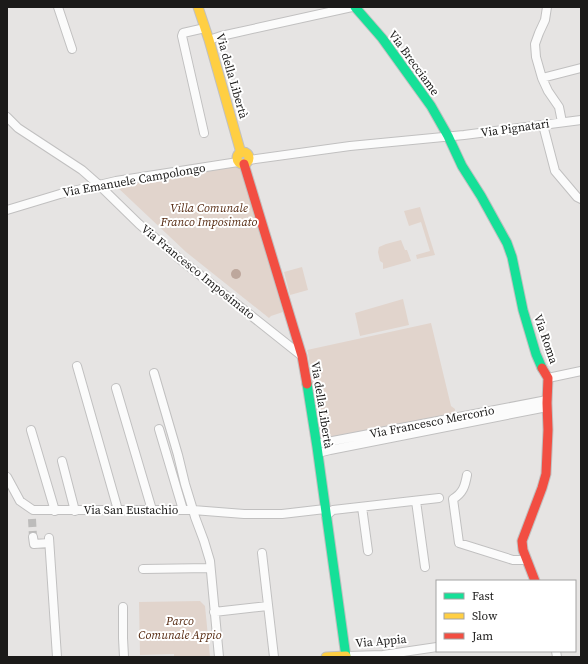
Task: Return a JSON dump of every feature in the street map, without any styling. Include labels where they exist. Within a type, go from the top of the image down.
[{"type":"street","points":[[58,7],[72,49]]},
{"type":"street","name":"Via della Libertà","points":[[198,7],[302,356],[317,449],[346,656]]},
{"type":"street","points":[[209,40],[221,36],[354,7]]},
{"type":"street","name":"Via Brecciame","points":[[354,7],[382,38],[406,70],[431,106],[448,136]]},
{"type":"street","points":[[547,7],[545,20],[535,44],[536,57],[542,78],[548,91],[559,107],[562,122]]},
{"type":"street","points":[[204,133],[182,33],[205,28]]},
{"type":"street","points":[[542,78],[581,68]]},
{"type":"street","name":"Via Francesco Imposimato","points":[[7,117],[18,128],[82,170],[99,184],[139,224],[176,256],[302,356]]},
{"type":"street","name":"Via Pignatari","points":[[448,136],[581,120]]},
{"type":"street","points":[[543,124],[555,172],[573,193],[581,199]]},
{"type":"street","name":"Via Emanuele Campolongo","points":[[7,210],[60,194],[116,181],[243,160],[350,146],[448,136]]},
{"type":"street","name":"Via Roma","points":[[448,136],[462,166],[481,196],[507,243],[512,257],[523,310],[536,354],[548,378],[546,474],[522,541],[523,550],[535,580]]},
{"type":"street","points":[[77,366],[118,510]]},
{"type":"street","points":[[548,378],[581,371]]},
{"type":"street","points":[[154,373],[178,455],[184,484],[193,510],[244,514],[326,513],[333,510],[439,498]]},
{"type":"street","points":[[116,388],[152,510]]},
{"type":"street","name":"Via Francesco Mercorio","points":[[317,449],[547,403]]},
{"type":"street","points":[[159,429],[183,510]]},
{"type":"street","points":[[31,430],[55,511]]},
{"type":"street","points":[[62,461],[75,511]]},
{"type":"street","points":[[467,475],[464,488],[458,496],[453,498],[458,543],[512,560],[527,560]]},
{"type":"street","points":[[7,477],[20,501],[32,509],[32,519]]},
{"type":"street","points":[[416,501],[424,567]]},
{"type":"street","points":[[362,507],[368,551]]},
{"type":"street","name":"Via San Eustachio","points":[[32,509],[55,511],[193,510],[194,517],[210,561],[219,657]]},
{"type":"street","points":[[33,537],[34,544],[49,541],[57,657]]},
{"type":"street","points":[[262,553],[274,657]]},
{"type":"street","points":[[143,569],[210,568]]},
{"type":"street","points":[[214,612],[268,606]]},
{"type":"street","points":[[123,607],[124,657]]},
{"type":"street","name":"Via Appia","points":[[326,657],[383,655],[436,647]]},
{"type":"green space","name":"Villa Comunale Franco Imposimato","points":[[240,166],[283,312],[269,318],[186,252],[116,186]]},
{"type":"green space","points":[[420,207],[435,255],[417,259],[416,255],[430,251],[421,222],[409,226],[404,211]]},
{"type":"green space","points":[[401,240],[411,261],[383,269],[383,263],[380,261],[378,252],[379,247]]},
{"type":"green space","points":[[302,267],[308,290],[290,295],[284,272]]},
{"type":"green space","points":[[403,299],[409,325],[360,336],[355,313]]},
{"type":"green space","points":[[431,323],[451,406],[455,409],[455,415],[335,439],[319,429],[307,350]]},
{"type":"green space","name":"Parco Comunale Appio","points":[[200,601],[205,606],[210,657],[174,657],[174,654],[140,655],[139,602]]},
{"type":"shaded area","points":[[234,269],[238,269],[241,274],[238,279],[234,279],[231,276],[231,272]]},
{"type":"tunnel","points":[[32,519],[33,537]]},
{"type":"traffic: fast","points":[[355,7],[382,38],[431,106],[448,136],[462,166],[481,196],[507,243],[512,257],[523,310],[536,354],[542,368]]},
{"type":"traffic: fast","points":[[307,384],[346,657]]},
{"type":"traffic: slow","points":[[198,7],[209,40],[241,153]]},
{"type":"traffic: slow","points":[[241,152],[245,152],[249,158],[245,164],[241,164],[237,160],[237,156],[241,152]]},
{"type":"traffic: slow","points":[[326,657],[346,656]]},
{"type":"traffic: jam","points":[[244,164],[302,356],[307,384]]},
{"type":"traffic: jam","points":[[535,580],[523,550],[522,541],[546,474],[548,378],[542,368]]}]
